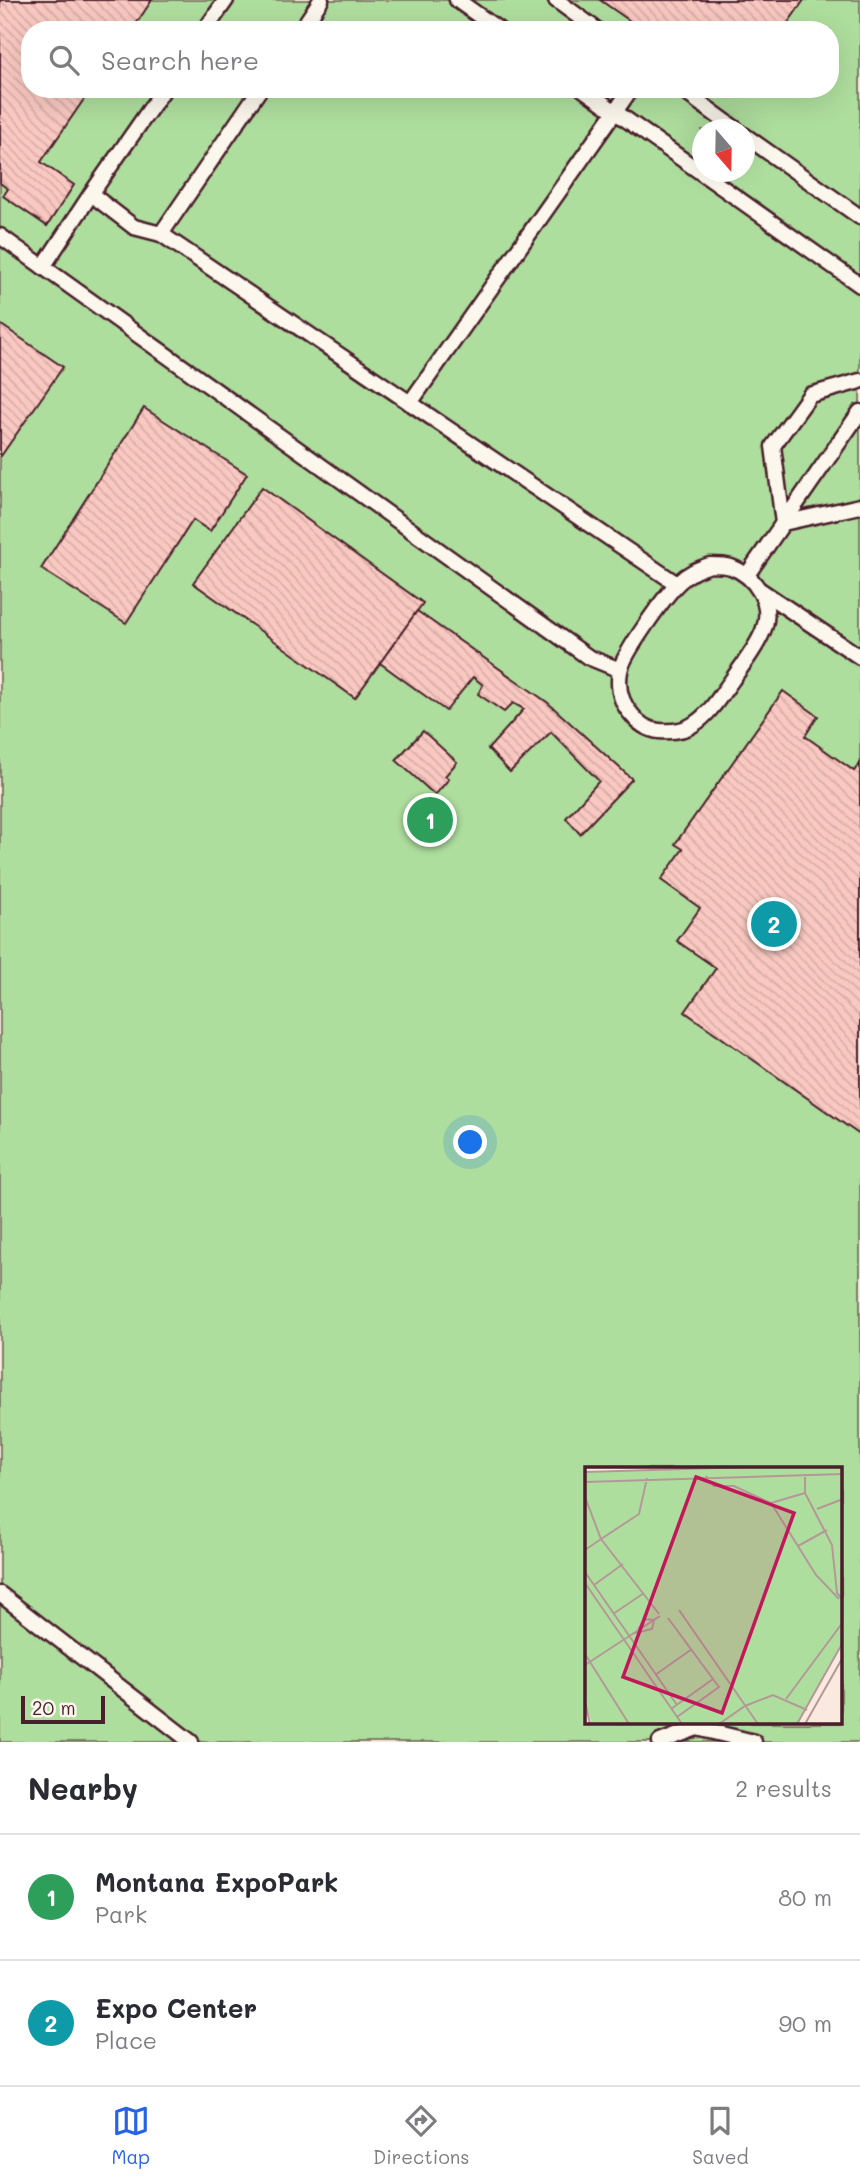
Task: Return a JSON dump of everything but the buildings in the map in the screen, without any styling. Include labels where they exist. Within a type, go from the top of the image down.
[{"type":"lane","points":[[211,21],[226,0]]},
{"type":"lane","points":[[307,21],[321,0]]},
{"type":"lane","points":[[457,0],[486,21]]},
{"type":"lane","points":[[556,0],[585,21]]},
{"type":"lane","points":[[43,267],[158,98]]},
{"type":"lane","points":[[161,234],[254,98]]},
{"type":"lane","points":[[596,98],[860,285]]},
{"type":"lane","points":[[410,403],[624,98]]},
{"type":"lane","points":[[693,98],[722,119]]},
{"type":"lane","points":[[755,143],[860,217]]},
{"type":"lane","points":[[91,194],[134,227],[161,234],[677,584]]},
{"type":"lane","points":[[0,236],[588,657],[620,670]]},
{"type":"lane","points":[[783,523],[773,446],[810,395],[860,381]]},
{"type":"lane","points":[[747,575],[860,412]]},
{"type":"lane","points":[[783,523],[860,506]]},
{"type":"lane","points":[[760,590],[766,608],[765,627],[756,645],[708,713],[693,725],[675,732],[655,731],[638,722],[625,707],[619,689],[620,670],[629,652],[677,584],[692,572],[710,565],[730,566],[747,575],[760,590],[860,657]]},
{"type":"lane","points":[[0,1594],[191,1742]]},
{"type":"lane","points":[[660,1742],[697,1728],[754,1742]]},
{"type":"green space","points":[[0,0],[860,0],[860,1742],[0,1742]]},
{"type":"place","name":"Montana ExpoPark","points":[[430,820]]},
{"type":"place","name":"Expo Center","points":[[774,924]]}]
